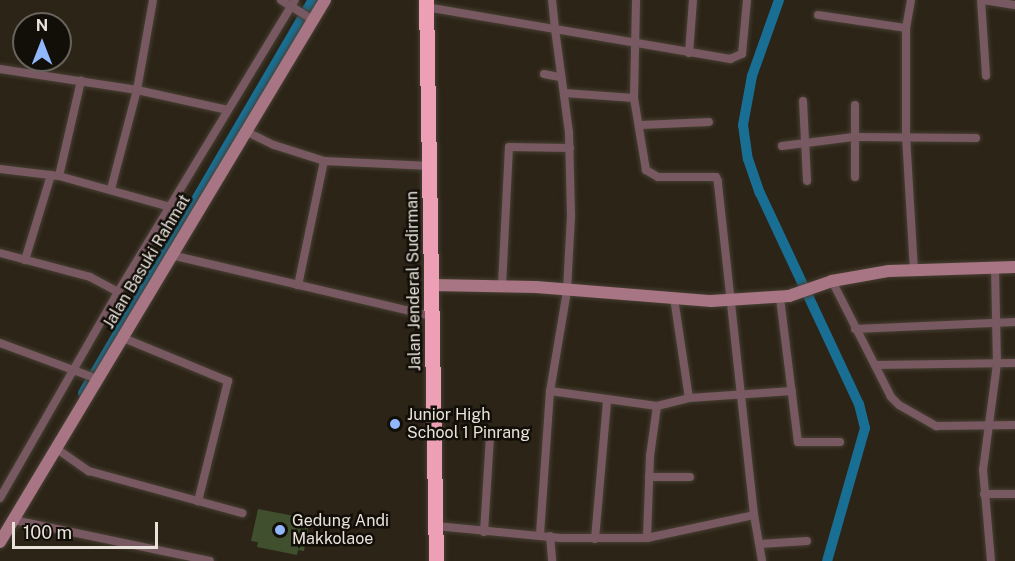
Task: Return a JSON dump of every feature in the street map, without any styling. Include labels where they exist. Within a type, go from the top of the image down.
[{"type":"highway","name":"Jalan Jenderal Sudirman","points":[[426,3],[436,561]]},
{"type":"main road","name":"Jalan Basuki Rahmat","points":[[0,542],[57,449],[95,377],[171,255],[310,17],[326,0]]},
{"type":"main road","points":[[432,285],[502,285],[731,300],[780,298],[796,295],[829,282],[914,270],[1015,267]]},
{"type":"street","points":[[111,189],[137,90],[153,0]]},
{"type":"street","points":[[281,0],[294,3],[310,17]]},
{"type":"street","points":[[540,535],[550,391],[567,291],[570,148],[552,0]]},
{"type":"street","points":[[636,0],[634,98],[641,125],[644,163],[650,175],[717,178],[754,515],[762,561]]},
{"type":"street","points":[[689,53],[693,0]]},
{"type":"street","points":[[426,3],[689,53],[739,57],[747,0]]},
{"type":"street","points":[[911,0],[906,28],[906,136],[914,270]]},
{"type":"street","points":[[986,76],[982,0],[1015,5]]},
{"type":"street","points":[[1,494],[76,369],[118,292],[294,3]]},
{"type":"street","points":[[818,15],[906,28]]},
{"type":"street","points":[[0,69],[137,90],[228,110]]},
{"type":"street","points":[[544,74],[560,77]]},
{"type":"street","points":[[25,260],[55,175],[81,81]]},
{"type":"street","points":[[564,93],[634,98]]},
{"type":"street","points":[[803,101],[807,181]]},
{"type":"street","points":[[855,105],[853,137],[855,177]]},
{"type":"street","points":[[641,125],[709,122]]},
{"type":"street","points":[[245,131],[274,145],[324,161],[430,165]]},
{"type":"street","points":[[782,146],[853,137],[976,138]]},
{"type":"street","points":[[502,285],[509,147],[570,148]]},
{"type":"street","points":[[298,285],[324,161]]},
{"type":"street","points":[[0,169],[55,175],[170,207]]},
{"type":"street","points":[[0,253],[90,277],[118,292]]},
{"type":"street","points":[[171,255],[432,316]]},
{"type":"street","points":[[991,561],[983,470],[997,364],[995,268]]},
{"type":"street","points":[[829,282],[891,397],[928,422],[943,427],[1015,425]]},
{"type":"street","points":[[674,298],[689,398]]},
{"type":"street","points":[[780,298],[798,442],[840,442]]},
{"type":"street","points":[[855,329],[1015,321]]},
{"type":"street","points":[[121,337],[228,381],[198,501]]},
{"type":"street","points":[[0,343],[95,377]]},
{"type":"street","points":[[874,365],[1015,363]]},
{"type":"street","points":[[550,391],[607,402],[657,406],[689,398],[792,391]]},
{"type":"street","points":[[595,539],[607,402]]},
{"type":"street","points":[[647,538],[649,477],[657,406]]},
{"type":"street","points":[[484,532],[490,437]]},
{"type":"street","points":[[57,449],[89,471],[242,513]]},
{"type":"street","points":[[649,477],[690,477]]},
{"type":"street","points":[[984,494],[1015,494]]},
{"type":"street","points":[[436,526],[484,532],[595,539],[647,538],[754,515]]},
{"type":"street","points":[[14,520],[173,557],[210,561]]},
{"type":"street","points":[[550,536],[552,561]]},
{"type":"street","points":[[760,544],[807,541]]},
{"type":"green space","name":"Gedung Andi Makkolaoe","points":[[258,509],[310,519],[304,551],[298,550],[297,555],[257,547],[258,542],[251,541]]},
{"type":"waterway","points":[[83,393],[313,0]]},
{"type":"waterway","points":[[779,0],[752,76],[743,125],[748,159],[760,193],[859,404],[865,428],[827,561]]},
{"type":"place","name":"Junior High School 1 Pinrang","points":[[395,424]]},
{"type":"place","name":"Gedung Andi Makkolaoe","points":[[280,530]]}]
